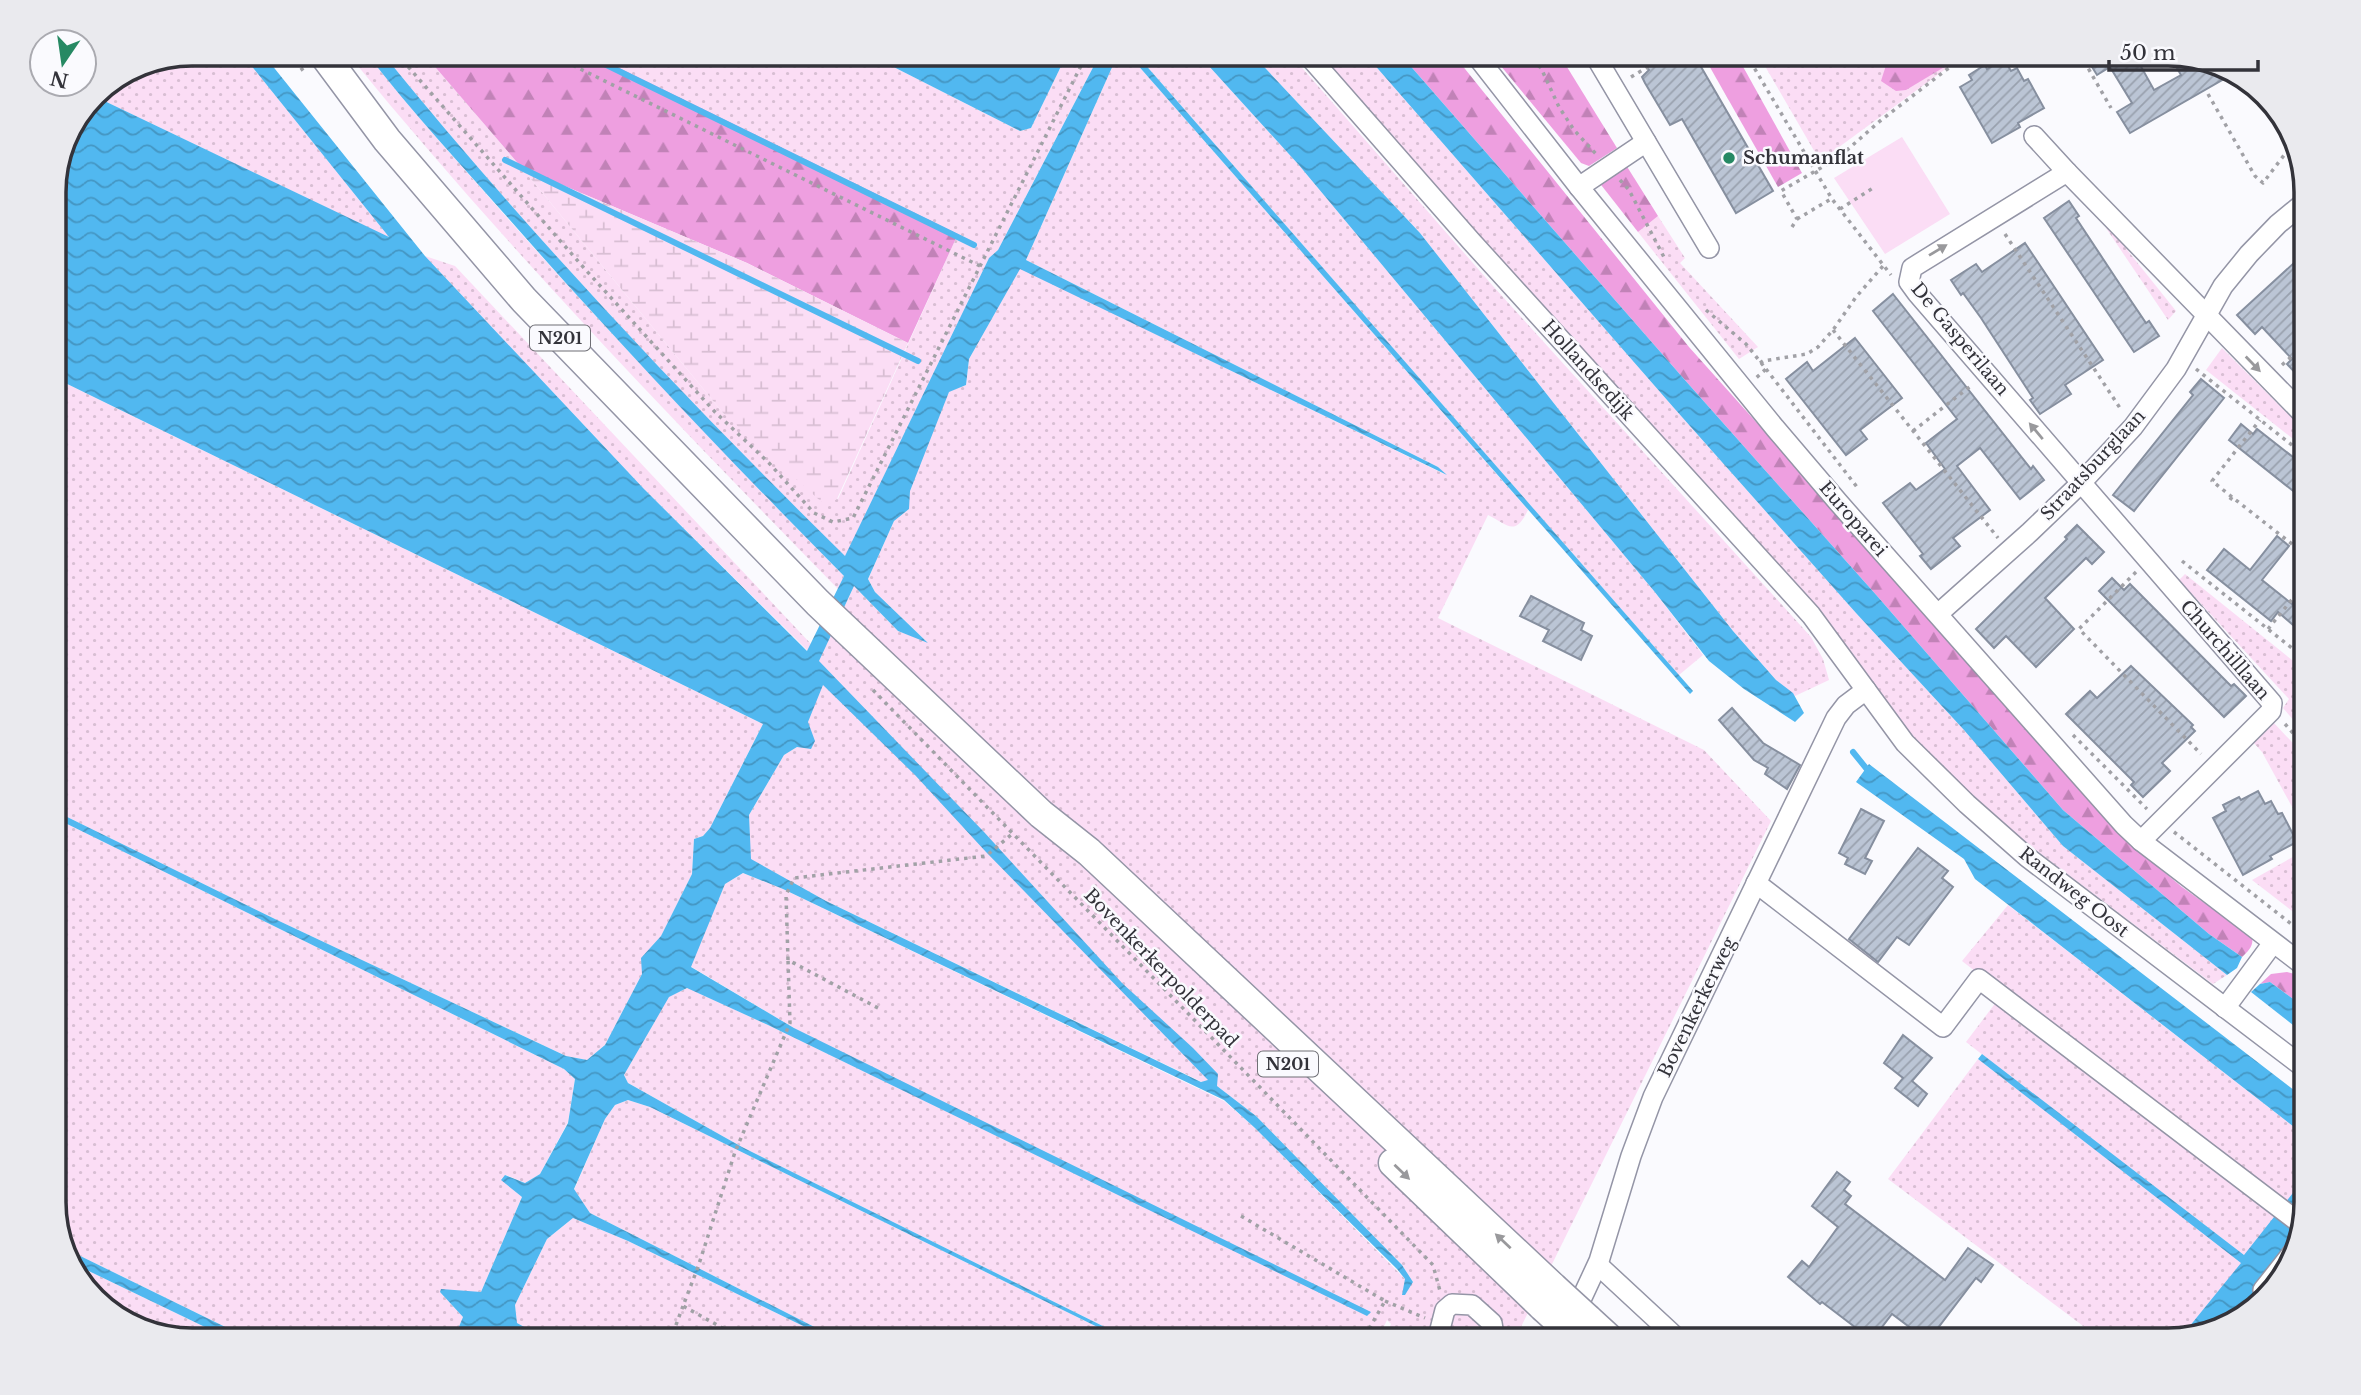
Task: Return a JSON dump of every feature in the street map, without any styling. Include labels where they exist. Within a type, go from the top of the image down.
[{"type":"highway","name":"N201","points":[[333,67],[387,140],[524,300],[818,603],[1041,814],[1089,852],[1548,1297],[1571,1328]]},
{"type":"street","name":"Hollandsedijk","points":[[1318,66],[1471,241],[1811,615],[1866,690]]},
{"type":"street","name":"Europarei","points":[[1485,66],[1578,187],[1743,390],[2026,716],[2141,841],[2294,958]]},
{"type":"street","points":[[1601,66],[1710,248]]},
{"type":"street","points":[[2034,136],[2294,406]]},
{"type":"street","points":[[1578,187],[1646,142]]},
{"type":"street","name":"De Gasperilaan","points":[[2067,172],[1928,256],[1912,268],[1909,282],[2080,484]]},
{"type":"street","name":"Straatsburglaan","points":[[1938,614],[2080,484],[2133,427],[2182,358],[2223,286],[2249,254],[2294,211]]},
{"type":"street","name":"Churchilllaan","points":[[2080,484],[2272,703],[2271,711],[2141,841]]},
{"type":"street","name":"Bovenkerkerweg","points":[[1578,1328],[1630,1156],[1653,1097],[1836,718],[1846,705],[1866,690]]},
{"type":"street","name":"Randweg Oost","points":[[1866,690],[1905,743],[1967,804],[2027,857],[2294,1060]]},
{"type":"street","points":[[1756,883],[1943,1027],[1979,979],[2293,1218]]},
{"type":"street","points":[[2225,1008],[2273,943]]},
{"type":"street","points":[[1598,1265],[1666,1328]]},
{"type":"street","points":[[1442,1325],[1452,1304],[1472,1306],[1492,1322],[1493,1328]]},
{"type":"path","points":[[1538,66],[1546,75],[1559,107],[1574,130],[1629,190],[1668,265]]},
{"type":"path","points":[[1753,66],[1832,199],[1892,276]]},
{"type":"path","points":[[1797,219],[1781,191],[1850,150],[1880,121],[1952,66]]},
{"type":"path","points":[[2087,66],[2111,108]]},
{"type":"path","points":[[408,67],[584,268],[705,401],[769,463],[814,513],[833,522],[853,518],[1081,67]]},
{"type":"path","points":[[576,67],[980,266]]},
{"type":"path","points":[[2208,94],[2255,176],[2263,183],[2287,151]]},
{"type":"path","points":[[1840,209],[1873,188]]},
{"type":"path","points":[[1792,227],[1797,219],[1832,199]]},
{"type":"path","points":[[1995,216],[2133,427]]},
{"type":"path","points":[[1760,363],[1807,354],[1818,347],[1883,265]]},
{"type":"path","points":[[1699,303],[1746,344],[1857,487]]},
{"type":"path","points":[[1833,330],[1913,431],[1916,439],[2008,551]]},
{"type":"path","points":[[2267,378],[2294,353]]},
{"type":"path","points":[[2182,358],[2294,447]]},
{"type":"path","points":[[1743,390],[1766,369]]},
{"type":"path","points":[[1913,431],[1988,373]]},
{"type":"path","points":[[2260,420],[2212,481],[2294,544]]},
{"type":"path","points":[[2148,561],[2079,629],[2214,767]]},
{"type":"path","name":"Churchilllaan","points":[[2182,561],[2294,650]]},
{"type":"path","points":[[2268,629],[2294,596]]},
{"type":"path","name":"Bovenkerkerpolderpad","points":[[868,685],[1433,1265],[1442,1325]]},
{"type":"path","points":[[2271,711],[2294,733]]},
{"type":"path","points":[[2066,728],[2160,822],[2294,926]]},
{"type":"path","points":[[675,1328],[698,1267],[735,1152],[790,1023],[786,895],[794,878],[986,856],[1012,834]]},
{"type":"path","points":[[788,960],[878,1007]]},
{"type":"path","points":[[1241,1216],[1385,1301],[1442,1325]]},
{"type":"path","points":[[1369,1328],[1385,1301]]},
{"type":"path","points":[[683,1306],[723,1328]]},
{"type":"green space","points":[[1209,66],[1298,164],[1654,591],[1703,655],[1679,675],[1147,67]]},
{"type":"green space","points":[[1264,66],[1301,66],[1493,286],[1811,637],[1823,659],[1829,680],[1795,696],[1776,680],[1733,631],[1420,233]]},
{"type":"green space","points":[[1329,66],[1376,66],[1674,408],[1964,730],[2063,846],[2227,975],[2213,984],[1996,820],[1902,728],[1637,414]]},
{"type":"green space","points":[[1411,66],[1463,66],[1689,347],[1976,668],[2050,757],[2134,847],[2182,887],[2252,937],[2251,946],[2242,957],[2209,934],[2063,810]]},
{"type":"green space","points":[[1501,66],[1567,66],[1617,148],[1589,166],[1581,163]]},
{"type":"green space","points":[[1709,66],[1743,66],[1802,173],[1778,187]]},
{"type":"green space","points":[[1765,66],[1949,66],[1820,161]]},
{"type":"green space","points":[[1886,66],[1946,66],[1906,90],[1896,91],[1881,81]]},
{"type":"green space","points":[[252,67],[390,238],[105,101],[144,76],[168,69]]},
{"type":"green space","points":[[359,67],[377,67],[591,311],[716,445],[844,576],[838,589],[649,393],[526,260]]},
{"type":"green space","points":[[394,67],[435,67],[522,168],[723,413],[838,499],[958,234],[617,67],[893,67],[1020,131],[1031,128],[1061,67],[1093,67],[998,250],[989,258],[845,557],[607,312]]},
{"type":"green space","points":[[435,67],[617,67],[958,234],[908,343],[747,263],[522,168]]},
{"type":"green space","points":[[1112,67],[1139,67],[1528,510],[1515,526],[1506,525],[1488,515],[1438,618],[1704,750],[1771,821],[1520,1328],[1389,1328],[1391,1324],[1387,1320],[1383,1328],[1107,1328],[742,1147],[628,1083],[624,1075],[669,996],[688,988],[1138,1204],[794,1028],[690,966],[725,884],[743,873],[783,889],[1224,1101],[1255,1128],[1405,1279],[1413,1282],[1402,1265],[1256,1116],[1209,1080],[1202,1082],[826,901],[750,859],[749,815],[784,755],[797,747],[808,722],[819,660],[854,586],[898,631],[926,641],[875,592],[868,579],[894,521],[909,509],[909,491],[949,391],[966,385],[969,359],[1020,268],[1444,474],[1438,467],[1026,260]]},
{"type":"green space","points":[[1902,137],[1950,214],[1885,254],[1834,178]]},
{"type":"green space","points":[[1626,165],[1658,216],[1638,232],[1598,181]]},
{"type":"green space","points":[[522,168],[747,263],[908,343],[837,499],[826,506],[723,413]]},
{"type":"green space","points":[[1658,216],[1685,258],[1680,263],[1758,347],[1739,359],[1638,232]]},
{"type":"green space","points":[[2108,226],[2176,311],[2168,320],[2106,228]]},
{"type":"green space","points":[[425,256],[455,266],[811,644],[808,651],[644,489]]},
{"type":"green space","points":[[2222,348],[2294,420],[2294,440],[2206,370]]},
{"type":"green space","points":[[67,384],[763,724],[710,828],[703,836],[694,839],[692,874],[661,936],[642,958],[642,974],[605,1045],[587,1060],[566,1056],[277,920],[67,817]]},
{"type":"green space","points":[[2185,574],[2294,662],[2294,721],[2283,708],[2289,699],[2179,580]]},
{"type":"green space","points":[[2273,722],[2294,744],[2294,810],[2262,752],[2253,742]]},
{"type":"green space","points":[[67,824],[564,1069],[575,1079],[568,1122],[540,1174],[525,1183],[506,1175],[501,1179],[522,1197],[481,1292],[440,1292],[463,1317],[458,1328],[227,1328],[79,1255],[73,1243],[67,1211]]},
{"type":"green space","points":[[2294,856],[2294,912],[2252,880]]},
{"type":"green space","points":[[2008,905],[2294,1127],[2294,1192],[2245,1256],[1966,1042],[2003,993],[1962,961]]},
{"type":"green space","points":[[2271,974],[2294,974],[2294,1000],[2270,982],[2260,984]]},
{"type":"green space","points":[[1978,1059],[2242,1263],[2190,1326],[2086,1328],[1888,1179]]},
{"type":"green space","points":[[628,1100],[650,1107],[1100,1328],[816,1328],[590,1213],[574,1190],[605,1119],[615,1105]]},
{"type":"green space","points":[[573,1218],[628,1241],[807,1328],[526,1328],[517,1323],[515,1305],[547,1239]]},
{"type":"green space","points":[[87,1270],[207,1328],[176,1327],[144,1319],[103,1292]]},
{"type":"water","points":[[1209,66],[1264,66],[1420,233],[1733,631],[1776,680],[1793,693],[1804,713],[1795,722],[1744,689],[1709,661],[1654,591],[1298,164]]},
{"type":"water","points":[[1376,66],[1411,66],[2063,810],[2209,934],[2242,957],[2237,968],[2227,975],[2063,846],[1964,730],[1674,408]]},
{"type":"water","points":[[252,67],[273,67],[425,256],[644,489],[807,651],[844,576],[591,310],[377,67],[394,67],[493,185],[607,312],[845,556],[989,258],[998,250],[1093,67],[1112,67],[1026,260],[1438,467],[1447,475],[1020,269],[969,359],[966,385],[949,392],[910,491],[909,509],[894,521],[868,579],[875,592],[928,643],[898,631],[854,586],[819,661],[984,832],[1122,983],[1218,1074],[1217,1086],[1256,1116],[1402,1265],[1413,1282],[1405,1295],[1402,1295],[1405,1279],[1397,1269],[1224,1100],[783,889],[743,873],[725,884],[691,967],[794,1028],[1371,1312],[1367,1316],[687,988],[669,997],[624,1075],[628,1083],[742,1147],[1107,1328],[1100,1328],[650,1107],[628,1100],[615,1105],[605,1119],[574,1189],[590,1213],[816,1328],[807,1328],[628,1241],[573,1218],[547,1239],[515,1305],[517,1323],[526,1328],[458,1328],[463,1317],[440,1292],[441,1289],[481,1292],[522,1197],[501,1180],[505,1175],[525,1183],[540,1174],[568,1123],[575,1079],[564,1069],[67,824],[67,817],[277,920],[566,1056],[587,1060],[605,1045],[642,974],[641,958],[661,936],[692,874],[694,839],[703,836],[710,828],[763,724],[67,384],[69,168],[76,144],[105,101],[389,237]],"holes":[[[823,685],[915,775],[986,852],[1208,1080],[1201,1082],[826,901],[751,859],[749,815],[784,755],[797,747],[811,749],[815,741],[808,722]]]},
{"type":"water","points":[[893,67],[1061,67],[1031,128],[1020,131]]},
{"type":"water","points":[[1139,67],[1147,67],[1693,691],[1690,694]]},
{"type":"water","points":[[1869,764],[2294,1090],[2294,1127],[1975,879],[1964,859],[1856,782]]},
{"type":"water","points":[[2270,982],[2294,1000],[2294,1026],[2251,992],[2260,984]]},
{"type":"water","points":[[1982,1054],[2244,1255],[2294,1192],[2290,1235],[2279,1262],[2250,1298],[2231,1312],[2190,1326],[2241,1263],[1978,1059]]},
{"type":"water","points":[[79,1255],[227,1328],[207,1328],[87,1270]]},
{"type":"building","name":"Schumanflat","points":[[1646,66],[1701,66],[1773,191],[1736,213],[1682,119],[1670,125],[1642,77],[1649,70]]},
{"type":"building","points":[[1983,66],[1987,69],[1992,66],[2008,66],[2011,71],[2017,68],[2024,81],[2028,79],[2044,108],[2018,123],[2020,127],[1992,143],[1960,87],[1972,80],[1969,75]]},
{"type":"building","points":[[2091,66],[2141,66],[2154,90],[2181,75],[2176,67],[2201,71],[2223,79],[2130,133],[2117,112],[2132,103],[2110,67],[2097,75]]},
{"type":"building","points":[[2069,201],[2079,216],[2076,218],[2119,283],[2146,323],[2149,321],[2159,336],[2134,352],[2044,218]]},
{"type":"building","points":[[2025,243],[2103,360],[2065,385],[2071,394],[2040,414],[2030,400],[2033,398],[1981,318],[1951,280],[1976,264],[1982,272]]},
{"type":"building","points":[[2294,263],[2294,371],[2287,364],[2292,359],[2262,327],[2255,334],[2237,315]]},
{"type":"building","points":[[1893,294],[2031,469],[2033,466],[2044,480],[2020,499],[1980,448],[1957,466],[1990,510],[1953,538],[1960,546],[1931,569],[1920,556],[1923,554],[1883,503],[1910,483],[1916,490],[1945,469],[1926,443],[1957,419],[1873,311]]},
{"type":"building","points":[[1855,338],[1902,398],[1860,430],[1867,439],[1846,455],[1786,379],[1807,362],[1813,371]]},
{"type":"building","points":[[2201,379],[2224,398],[2134,511],[2113,495],[2193,395],[2190,392]]},
{"type":"building","points":[[2241,424],[2253,434],[2257,429],[2294,458],[2294,492],[2229,440]]},
{"type":"building","points":[[2077,525],[2104,552],[2092,564],[2086,558],[2045,598],[2074,629],[2036,667],[2006,636],[1994,648],[1976,629],[2067,539],[2065,537]]},
{"type":"building","points":[[2277,536],[2289,546],[2262,580],[2292,604],[2294,601],[2294,626],[2278,612],[2271,621],[2207,570],[2224,549],[2250,570]]},
{"type":"building","points":[[2112,578],[2124,590],[2130,584],[2231,686],[2234,684],[2246,696],[2224,717],[2099,591]]},
{"type":"building","points":[[1531,596],[1584,623],[1581,630],[1592,636],[1581,660],[1543,641],[1549,630],[1520,616]]},
{"type":"building","points":[[2131,666],[2193,725],[2191,727],[2195,731],[2162,763],[2170,771],[2143,797],[2131,785],[2134,782],[2066,714],[2090,691],[2097,698]]},
{"type":"building","points":[[1732,708],[1763,743],[1800,765],[1787,789],[1765,774],[1768,768],[1754,760],[1719,720]]},
{"type":"building","points":[[2258,791],[2265,804],[2271,801],[2278,814],[2282,813],[2294,836],[2294,844],[2243,875],[2213,818],[2226,811],[2223,805],[2239,797],[2241,800]]},
{"type":"building","points":[[1861,809],[1884,821],[1865,858],[1872,861],[1865,874],[1845,864],[1848,858],[1839,853]]},
{"type":"building","points":[[1918,848],[1948,871],[1942,878],[1953,887],[1909,945],[1897,937],[1878,962],[1849,939]]},
{"type":"building","points":[[1903,1035],[1932,1058],[1912,1081],[1927,1094],[1918,1106],[1895,1088],[1903,1078],[1884,1063]]},
{"type":"building","points":[[1837,1172],[1850,1182],[1844,1190],[1851,1196],[1845,1204],[1945,1280],[1968,1248],[1993,1265],[1981,1282],[1976,1278],[1938,1328],[1911,1328],[1892,1314],[1881,1328],[1856,1328],[1822,1302],[1820,1304],[1788,1277],[1802,1261],[1809,1267],[1838,1227],[1812,1206]]},
{"type":"waterway","points":[[610,67],[974,245]]},
{"type":"waterway","points":[[505,160],[918,361]]},
{"type":"waterway","points":[[1853,752],[1870,773]]},
{"type":"place","name":"Schumanflat","points":[[1729,158]]}]
